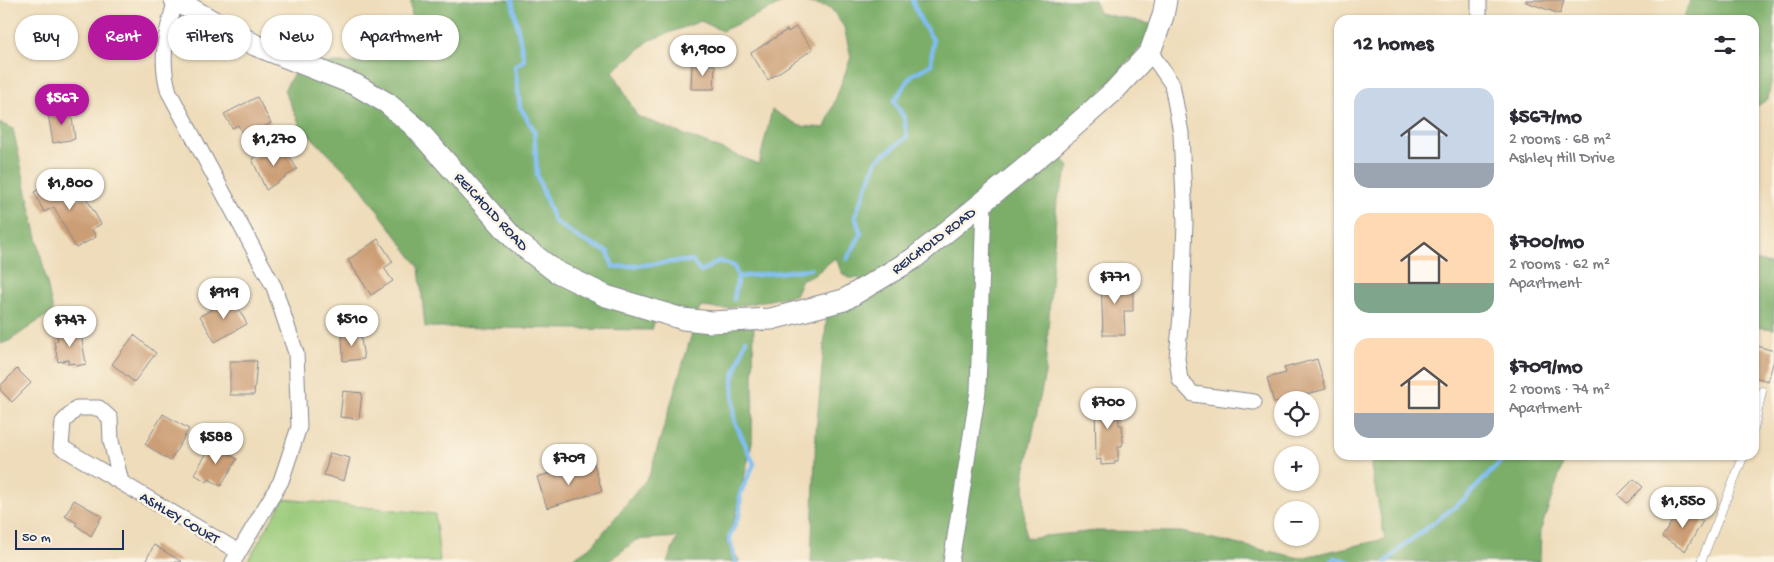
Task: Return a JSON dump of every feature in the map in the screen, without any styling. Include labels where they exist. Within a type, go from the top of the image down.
[{"type":"street","name":"REICHOLD ROAD","points":[[175,0],[229,32],[356,85],[394,108],[414,126],[516,241],[554,271],[606,296],[683,319],[711,322],[771,319],[844,300],[913,259],[984,202],[1114,91],[1150,52],[1166,0]]},
{"type":"street","points":[[175,0],[163,53],[163,66],[169,92],[274,287],[296,353],[299,427],[281,481],[236,557]]},
{"type":"street","points":[[1479,0],[1479,15]]},
{"type":"street","points":[[1150,52],[1172,84],[1181,133],[1185,222],[1182,305],[1177,358],[1180,380],[1193,394],[1254,402]]},
{"type":"street","points":[[951,562],[978,391],[984,202]]},
{"type":"street","name":"ASHLEY COURT","points":[[121,482],[111,441],[110,418],[99,408],[77,408],[64,422],[61,447],[121,482],[236,557]]},
{"type":"lane","points":[[1759,405],[1762,391]]},
{"type":"lane","points":[[1701,562],[1742,460]]},
{"type":"green space","points":[[411,0],[789,0],[722,31],[701,21],[650,40],[613,71],[637,116],[759,164],[772,110],[800,126],[825,128],[851,57],[844,27],[830,7],[794,0],[1094,0],[1099,13],[1160,26],[1053,146],[1069,167],[1057,200],[1045,373],[1024,477],[1025,538],[1097,531],[1181,532],[1300,558],[1385,539],[1371,467],[1372,460],[1564,460],[1541,529],[1540,562],[811,562],[816,432],[828,304],[863,289],[859,278],[848,278],[841,272],[836,257],[813,276],[802,279],[795,295],[724,309],[700,307],[696,320],[657,312],[652,330],[425,327],[419,267],[356,181],[301,127],[284,90],[300,63],[359,63],[370,60],[459,60],[459,15],[412,15]]},
{"type":"green space","points":[[1690,0],[1774,0],[1774,68],[1768,99],[1759,105],[1759,15],[1685,15]]},
{"type":"green space","points":[[0,123],[13,129],[53,311],[9,341],[0,344]]},
{"type":"green space","points":[[1759,261],[1774,265],[1774,329],[1759,328]]},
{"type":"green space","points":[[696,320],[754,320],[752,442],[736,515],[726,541],[739,560],[738,562],[667,562],[678,537],[636,540],[608,562],[568,562],[593,545],[649,476]]},
{"type":"green space","points":[[284,499],[435,514],[440,562],[247,562]]},
{"type":"building","points":[[1526,0],[1564,0],[1560,14],[1526,2]]},
{"type":"building","points":[[796,27],[813,49],[768,80],[751,53],[787,30],[788,32]]},
{"type":"building","points":[[692,65],[715,65],[714,89],[691,89]]},
{"type":"building","points":[[257,97],[271,123],[244,137],[238,125],[232,128],[224,114]]},
{"type":"building","points":[[71,110],[75,139],[53,143],[48,114]]},
{"type":"building","points":[[271,148],[275,156],[286,150],[297,169],[266,190],[252,159]]},
{"type":"building","points":[[64,176],[77,200],[85,196],[101,224],[92,229],[96,237],[76,248],[54,207],[44,212],[34,192]]},
{"type":"building","points":[[378,239],[393,262],[384,268],[393,281],[371,295],[348,260]]},
{"type":"building","points":[[1101,278],[1127,278],[1127,291],[1133,291],[1133,311],[1124,311],[1125,335],[1103,335]]},
{"type":"building","points":[[233,298],[247,324],[215,342],[200,316]]},
{"type":"building","points":[[68,329],[69,337],[81,334],[86,364],[76,366],[75,363],[68,364],[68,360],[58,362],[54,341],[58,340],[56,331]]},
{"type":"building","points":[[360,332],[364,359],[343,361],[342,335]]},
{"type":"building","points":[[134,335],[156,353],[134,382],[112,364]]},
{"type":"building","points":[[1759,346],[1774,351],[1774,360],[1768,381],[1759,378]]},
{"type":"building","points":[[1317,359],[1326,389],[1319,391],[1274,391],[1274,403],[1267,378],[1286,373],[1284,368]]},
{"type":"building","points":[[230,361],[257,361],[254,395],[230,395]]},
{"type":"building","points":[[17,369],[31,383],[12,402],[0,390],[0,386]]},
{"type":"building","points":[[343,391],[362,393],[359,419],[340,417]]},
{"type":"building","points":[[1095,398],[1118,398],[1119,425],[1122,425],[1123,442],[1122,446],[1118,446],[1118,461],[1115,461],[1115,464],[1101,465],[1101,459],[1096,460]]},
{"type":"building","points":[[163,414],[189,429],[170,461],[145,444]]},
{"type":"building","points":[[213,443],[237,459],[221,486],[209,479],[207,482],[194,474]]},
{"type":"building","points":[[330,453],[350,458],[344,481],[324,475]]},
{"type":"building","points":[[594,464],[602,491],[547,508],[537,477],[555,472],[556,476]]},
{"type":"building","points":[[1634,479],[1643,487],[1627,503],[1618,495]]},
{"type":"building","points":[[74,500],[102,516],[91,536],[76,525],[77,523],[65,516]]},
{"type":"building","points":[[1681,507],[1703,521],[1685,551],[1662,537]]},
{"type":"building","points":[[154,545],[182,562],[145,562]]},
{"type":"waterway","points":[[512,0],[524,60],[515,66],[520,107],[534,130],[537,175],[554,221],[582,240],[608,252],[613,267],[692,261],[701,272],[718,261],[734,266],[738,277],[734,299]]},
{"type":"waterway","points":[[847,259],[861,234],[855,216],[877,160],[907,137],[904,118],[894,101],[912,75],[931,65],[933,40],[921,21],[912,0]]},
{"type":"waterway","points":[[738,277],[810,269]]},
{"type":"waterway","points":[[736,562],[729,538],[740,513],[740,494],[754,464],[734,420],[733,379],[746,340]]},
{"type":"waterway","points":[[1386,562],[1403,546],[1465,499],[1501,461]]},
{"type":"waterway","points":[[1331,562],[1335,558],[1349,562]]}]
